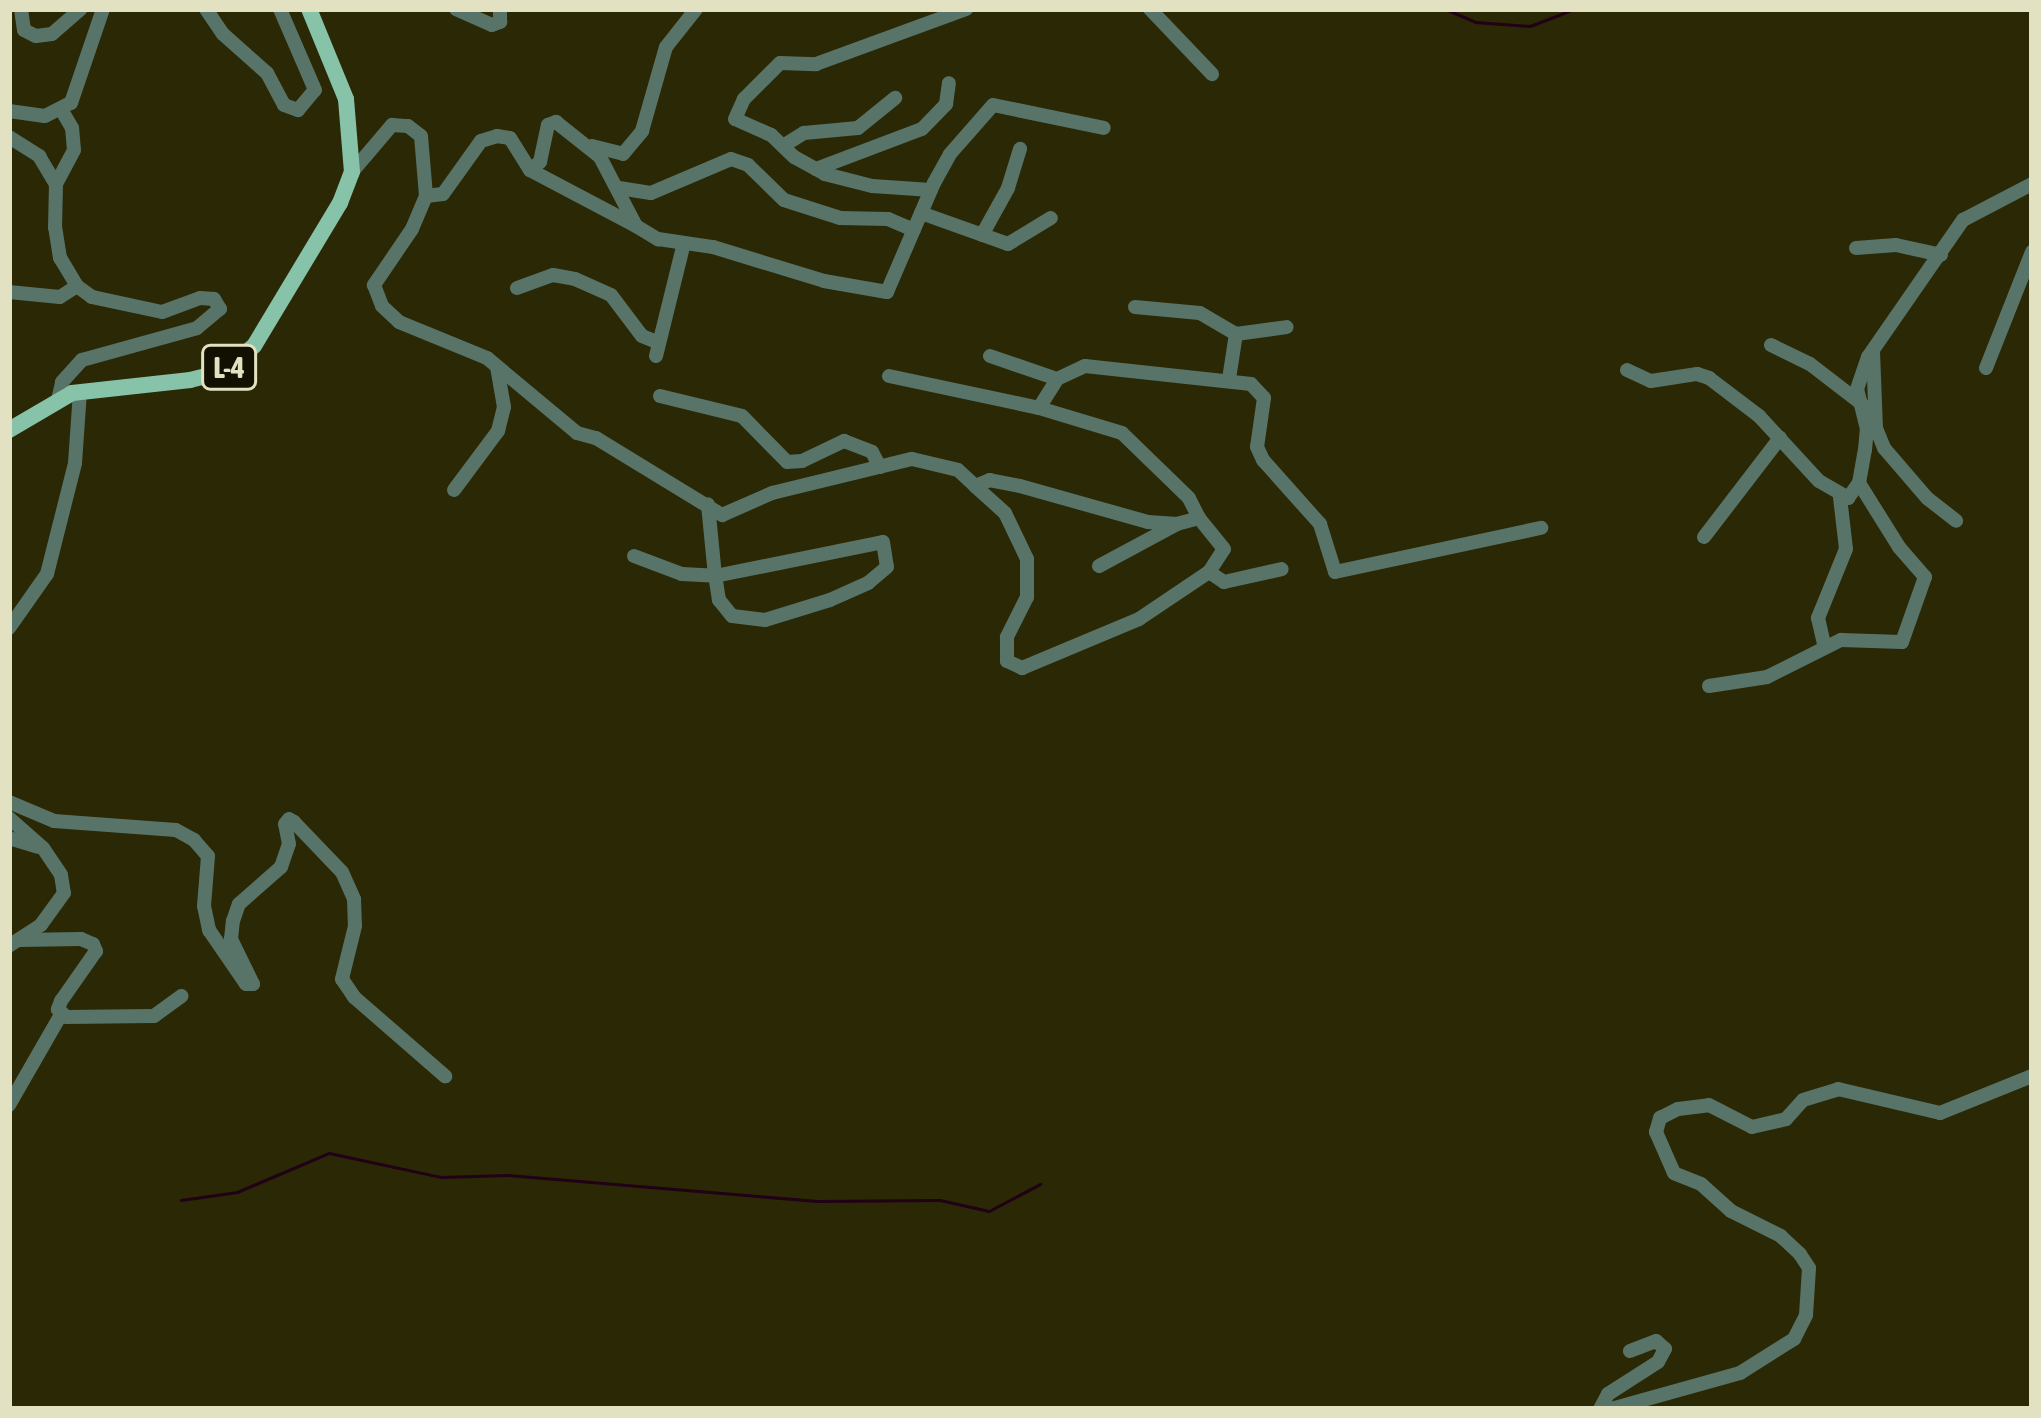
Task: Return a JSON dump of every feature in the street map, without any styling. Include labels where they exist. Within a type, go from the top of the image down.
[{"type":"main road","points":[[309,9],[346,99],[352,172]]},
{"type":"main road","name":"L-4","points":[[9,430],[80,392],[190,380],[225,371],[254,346],[340,203],[352,172]]},
{"type":"street","points":[[21,9],[24,30],[36,36],[52,34],[81,9]]},
{"type":"street","points":[[9,111],[45,116],[62,112],[71,103],[104,9]]},
{"type":"street","points":[[206,9],[224,34],[267,73],[284,105],[298,110],[315,90],[280,9]]},
{"type":"street","points":[[456,9],[492,25],[500,22],[500,9]]},
{"type":"street","points":[[587,145],[623,154],[642,131],[666,47],[695,9]]},
{"type":"street","points":[[931,190],[872,186],[816,170],[771,135],[735,119],[744,99],[780,63],[816,64],[966,9]]},
{"type":"street","points":[[1150,9],[1211,74]]},
{"type":"street","points":[[816,170],[922,129],[946,104],[950,83]]},
{"type":"street","points":[[783,146],[804,134],[858,128],[895,98]]},
{"type":"street","points":[[426,196],[443,194],[481,141],[510,138],[530,170],[658,239],[887,292],[950,154],[993,105],[1104,128]]},
{"type":"street","points":[[56,184],[74,150],[72,128],[62,112]]},
{"type":"street","points":[[530,170],[540,162],[548,125],[556,122],[587,145],[619,188],[636,226]]},
{"type":"street","points":[[352,172],[392,124],[408,126],[421,136],[426,196],[412,229],[374,285],[382,306],[399,322],[461,344],[497,367],[577,433],[596,438],[722,515],[772,493],[912,459],[958,470],[1005,513],[1028,560],[1027,597],[1007,637],[1007,661],[1022,668],[1139,619],[1208,572],[1224,549],[1189,498],[1121,433],[1039,408],[889,376]]},
{"type":"street","points":[[9,137],[39,157],[56,184],[60,258],[77,286],[92,297],[162,312],[200,298],[214,299],[220,309],[197,328],[82,360],[62,382],[58,400]]},
{"type":"street","points":[[982,235],[1008,188],[1020,148]]},
{"type":"street","points":[[619,188],[650,193],[731,159],[748,165],[784,200],[840,218],[888,219],[914,230]]},
{"type":"street","points":[[1840,497],[1855,493],[1859,483],[1867,430],[1862,404],[1873,351],[1963,220],[2032,184]]},
{"type":"street","points":[[921,213],[1008,244],[1052,218]]},
{"type":"street","points":[[517,288],[553,275],[611,295],[658,349],[684,243]]},
{"type":"street","points":[[1856,248],[1896,244],[1942,254]]},
{"type":"street","points":[[1986,368],[2032,252]]},
{"type":"street","points":[[9,292],[59,296],[77,286]]},
{"type":"street","points":[[1135,307],[1200,313],[1236,334],[1287,326]]},
{"type":"street","points":[[1228,380],[1236,334]]},
{"type":"street","points":[[1771,345],[1810,364],[1862,404]]},
{"type":"street","points":[[990,356],[1057,379]]},
{"type":"street","points":[[1039,408],[1057,379],[1085,366],[1251,384],[1264,398],[1257,447],[1320,524],[1335,572],[1541,528]]},
{"type":"street","points":[[454,490],[498,431],[504,407],[497,367]]},
{"type":"street","points":[[1627,370],[1652,381],[1697,374],[1708,378],[1780,438],[1840,497],[1846,549],[1818,618],[1824,644]]},
{"type":"street","points":[[1868,377],[1884,448],[1927,498],[1956,521]]},
{"type":"street","points":[[9,628],[46,574],[75,463],[80,392]]},
{"type":"street","points":[[660,396],[742,416],[788,462],[802,461],[844,441],[872,452],[880,467]]},
{"type":"street","points":[[1704,537],[1780,438]]},
{"type":"street","points":[[975,486],[990,480],[1148,522],[1177,524]]},
{"type":"street","points":[[1708,686],[1767,677],[1824,644],[1864,638],[1902,642],[1921,600],[1925,577],[1899,547],[1859,483]]},
{"type":"street","points":[[634,556],[682,574],[715,576],[883,542],[886,567],[868,583],[765,620],[733,616],[725,610],[715,576],[707,504]]},
{"type":"street","points":[[1099,566],[1177,524],[1199,518]]},
{"type":"street","points":[[1208,572],[1224,581],[1282,569]]},
{"type":"street","points":[[9,802],[54,821],[176,830],[194,840],[208,856],[204,905],[209,930],[246,984],[253,984],[231,939],[233,921],[239,904],[281,867],[289,844],[285,824],[289,819],[295,822],[342,872],[354,899],[355,926],[342,962],[342,980],[354,997],[445,1076]]},
{"type":"street","points":[[9,818],[43,848],[61,875],[64,893],[55,911],[14,943]]},
{"type":"street","points":[[9,838],[43,848]]},
{"type":"street","points":[[9,1105],[62,1013],[61,1001],[96,951],[81,939],[14,943]]},
{"type":"street","points":[[62,1013],[66,1017],[154,1016],[182,996]]},
{"type":"street","points":[[1611,1409],[1740,1373],[1794,1339],[1808,1302],[1809,1268],[1800,1254],[1781,1236],[1731,1211],[1701,1184],[1674,1173],[1656,1132],[1660,1118],[1678,1109],[1709,1105],[1752,1127],[1786,1119],[1803,1100],[1838,1089],[1940,1113],[2032,1076]]},
{"type":"street","points":[[1600,1409],[1608,1394],[1658,1362],[1665,1349],[1652,1341],[1630,1352]]},
{"type":"waterway","points":[[1445,9],[1475,22],[1530,26],[1574,9]]},
{"type":"waterway","points":[[181,1200],[237,1192],[329,1153],[441,1177],[507,1175],[817,1201],[940,1200],[989,1211],[1040,1184]]}]
